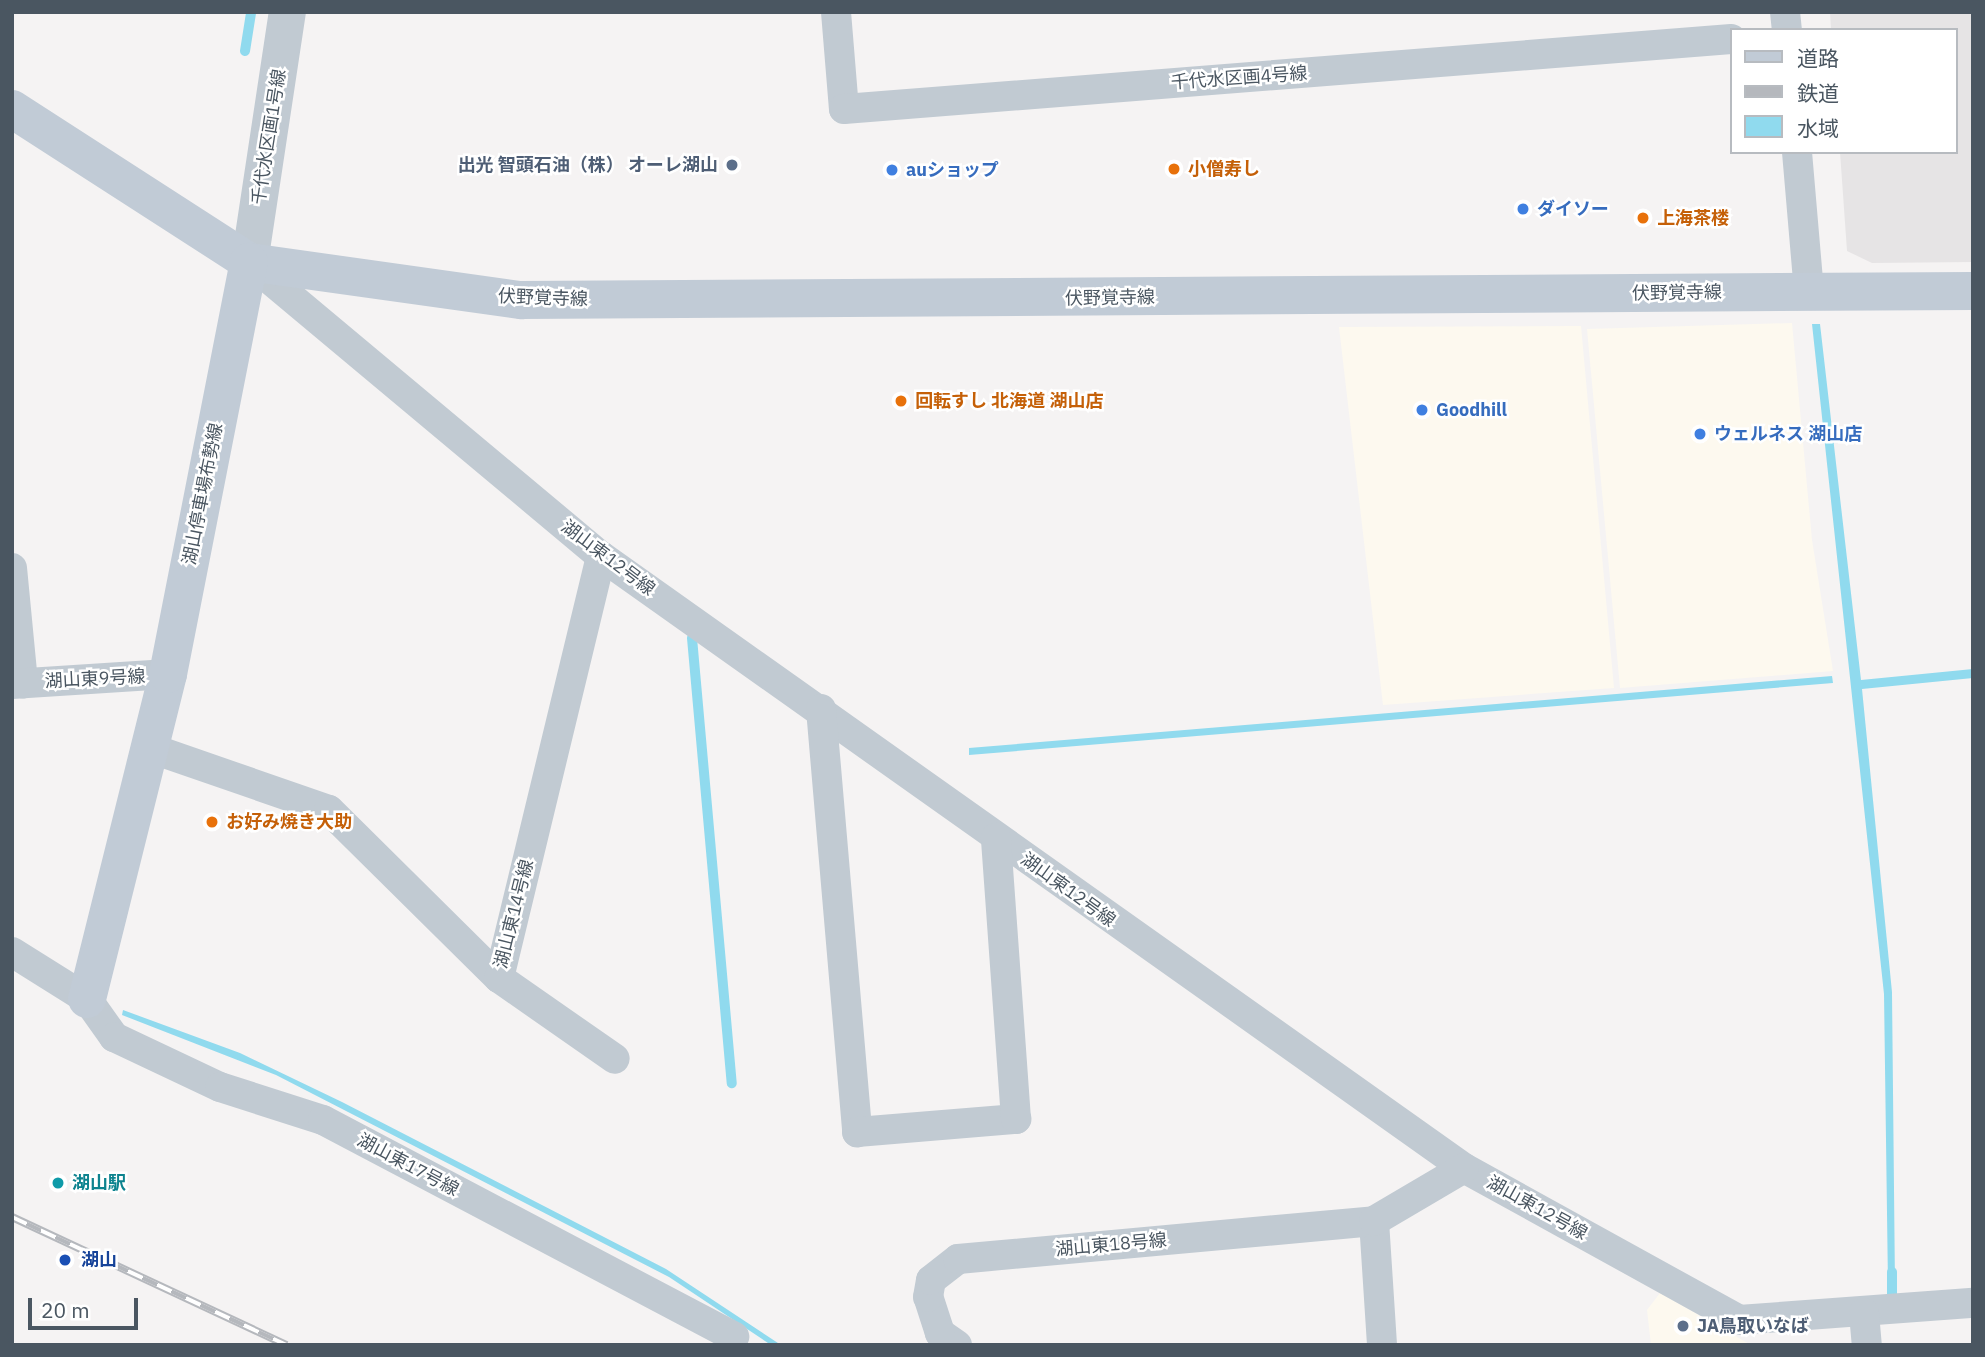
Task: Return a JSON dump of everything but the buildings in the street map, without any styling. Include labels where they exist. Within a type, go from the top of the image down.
[{"type":"main road","points":[[12,109],[249,262]]},
{"type":"main road","name":"伏野覚寺線","points":[[249,262],[521,300],[1973,291]]},
{"type":"main road","name":"湖山停車場布勢線","points":[[87,999],[168,674],[249,262]]},
{"type":"street","name":"千代水区画1号線","points":[[249,262],[287,12]]},
{"type":"street","name":"千代水区画4号線","points":[[836,12],[844,108],[1730,39]]},
{"type":"street","points":[[1797,154],[1808,292]]},
{"type":"street","name":"湖山東12号線","points":[[249,262],[601,556],[821,709],[996,838],[1464,1168],[1739,1320],[1973,1303]]},
{"type":"street","name":"湖山東14号線","points":[[499,978],[601,556]]},
{"type":"street","name":"湖山東9号線","points":[[12,568],[18,684],[168,674]]},
{"type":"street","points":[[821,709],[857,1132],[1016,1119],[996,838]]},
{"type":"street","name":"湖山東14号線","points":[[150,748],[329,810],[499,978]]},
{"type":"street","points":[[12,952],[87,999]]},
{"type":"street","points":[[499,978],[615,1059]]},
{"type":"street","name":"湖山東17号線","points":[[87,999],[114,1037],[220,1087],[323,1120],[733,1337]]},
{"type":"street","name":"湖山東18号線","points":[[957,1345],[940,1333],[928,1297],[931,1280],[958,1259],[1374,1221],[1464,1168]]},
{"type":"street","points":[[1374,1221],[1382,1345]]},
{"type":"street","points":[[1864,1313],[1867,1345]]},
{"type":"shaded area","points":[[1830,12],[1973,12],[1973,262],[1872,263],[1847,251],[1840,154],[1957,154],[1957,28],[1831,28]]},
{"type":"shaded area","name":"ウェルネス 湖山店","points":[[1792,323],[1812,540],[1833,671],[1620,688],[1587,329]]},
{"type":"shaded area","points":[[1581,326],[1614,688],[1383,705],[1339,327]]},
{"type":"shaded area","name":"JA鳥取いなば","points":[[1660,1293],[1751,1345],[1651,1345],[1647,1310]]},
{"type":"water","points":[[1812,324],[1820,324],[1861,680],[1973,669],[1973,678],[1862,689],[1892,992],[1895,1286],[1888,1286],[1884,994]]},
{"type":"water","points":[[1832,676],[1833,683],[969,755],[969,748]]},
{"type":"water","points":[[123,1010],[240,1053],[342,1102],[666,1269],[781,1345],[771,1345],[669,1277],[276,1075],[122,1015]]},
{"type":"waterway","points":[[245,51],[251,12]]},
{"type":"waterway","points":[[692,638],[732,1083]]},
{"type":"waterway","points":[[1892,1272],[1892,1309]]},
{"type":"railway","points":[[12,1217],[287,1345]]},
{"type":"place","name":"出光 智頭石油（株） オーレ湖山","points":[[732,165]]},
{"type":"place","name":"小僧寿し","points":[[1174,169]]},
{"type":"place","name":"auショップ","points":[[892,170]]},
{"type":"place","name":"ダイソー","points":[[1523,209]]},
{"type":"place","name":"上海茶楼","points":[[1643,218]]},
{"type":"place","name":"回転すし 北海道 湖山店","points":[[901,401]]},
{"type":"place","name":"Goodhill","points":[[1422,410]]},
{"type":"place","name":"ウェルネス 湖山店","points":[[1700,434]]},
{"type":"place","name":"お好み焼き大助","points":[[212,822]]},
{"type":"place","name":"湖山駅","points":[[58,1183]]},
{"type":"place","name":"湖山","points":[[65,1260]]},
{"type":"place","name":"JA鳥取いなば","points":[[1683,1326]]}]
